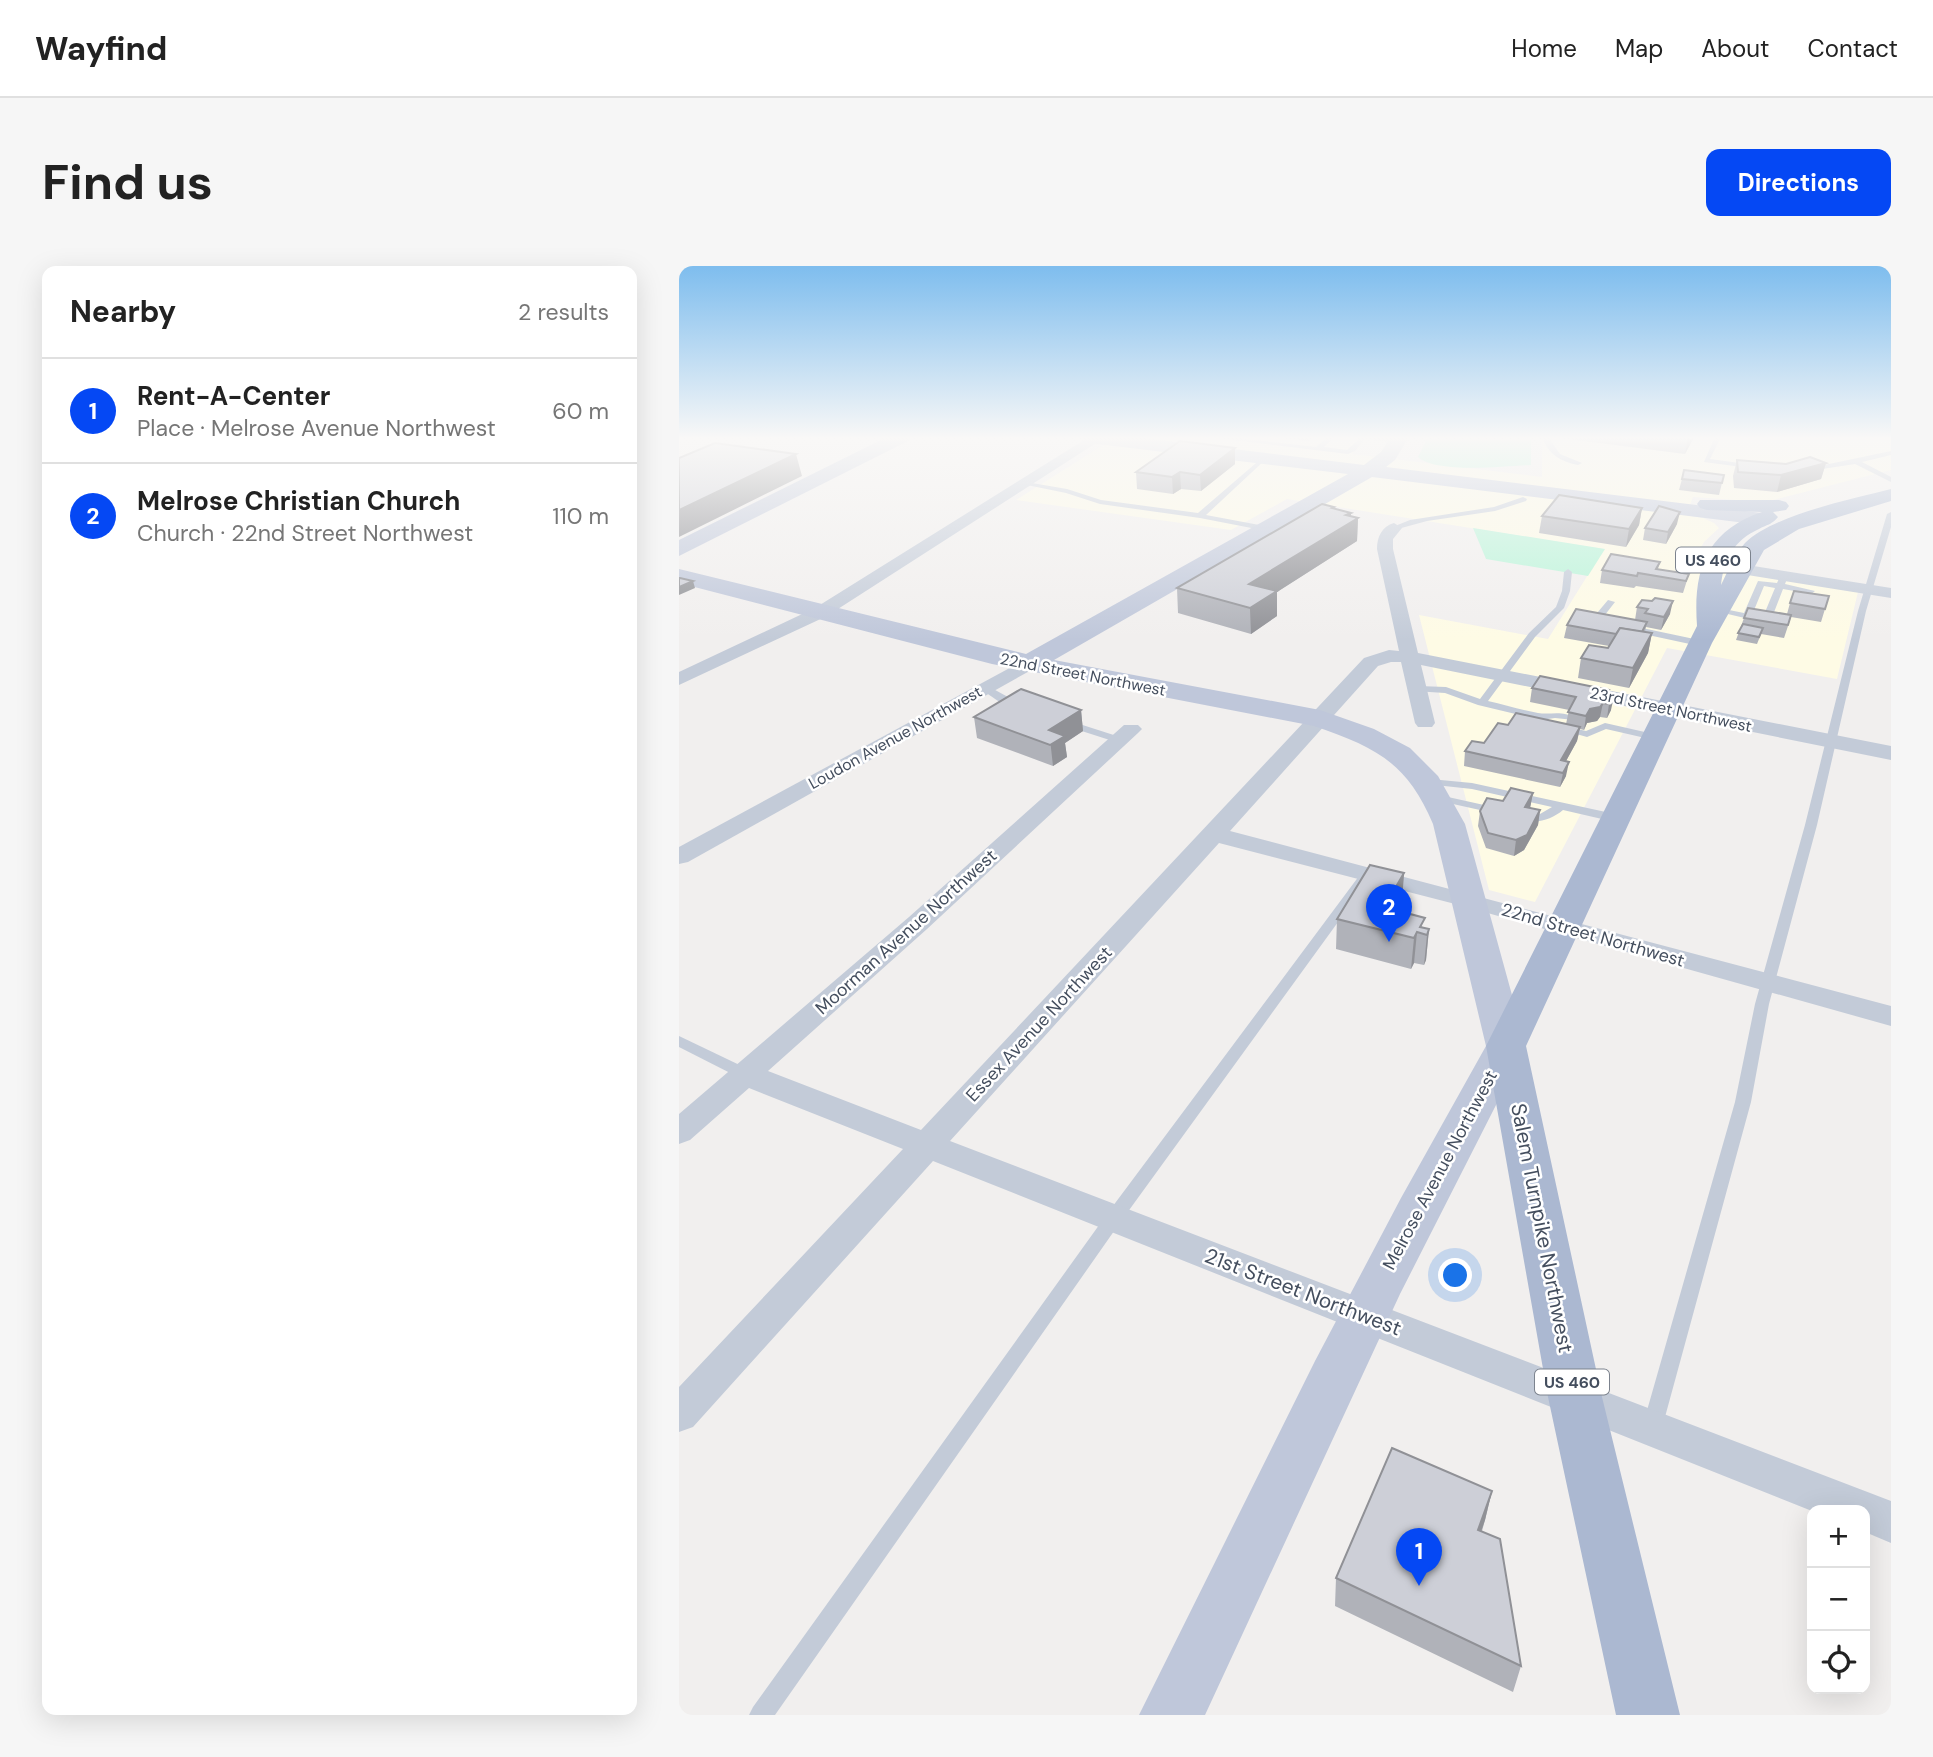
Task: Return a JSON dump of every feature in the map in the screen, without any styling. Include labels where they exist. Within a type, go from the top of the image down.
[{"type":"main road","points":[[1699,508],[1781,505]]},
{"type":"main road","name":"Melrose Avenue Northwest","points":[[1709,627],[1709,570],[1717,551],[1729,538],[1762,519],[1807,505]]},
{"type":"main road","name":"Melrose Avenue Northwest","points":[[1506,1046],[1661,723],[1747,555],[1770,534],[1838,505]]},
{"type":"main road","points":[[1699,508],[1724,520],[1732,529],[1729,538]]},
{"type":"main road","points":[[1741,569],[1731,560],[1732,556],[1743,543],[1763,529],[1765,524],[1762,519],[1817,516]]},
{"type":"main road","name":"Salem Turnpike Northwest","points":[[1506,1046],[1575,1397],[1648,1715]]},
{"type":"street","points":[[679,549],[767,505]]},
{"type":"street","points":[[679,679],[821,612],[993,505]]},
{"type":"street","name":"Loudon Avenue Northwest","points":[[679,857],[986,688],[1309,505]]},
{"type":"street","points":[[1673,505],[1749,511],[1762,519]]},
{"type":"street","points":[[1394,528],[1385,538],[1385,549],[1425,723]]},
{"type":"street","points":[[1741,569],[1782,581],[1891,593]]},
{"type":"street","name":"22nd Street Northwest","points":[[679,576],[1028,664],[1320,719],[1350,729],[1396,752],[1439,801]]},
{"type":"street","name":"Essex Avenue Northwest","points":[[679,1414],[1371,662],[1389,656],[1410,657]]},
{"type":"street","name":"23rd Street Northwest","points":[[1410,657],[1505,675],[1661,723],[1831,741],[1891,753]]},
{"type":"street","name":"Moorman Avenue Northwest","points":[[679,1132],[918,923],[1125,734]]},
{"type":"street","name":"Salem Turnpike Northwest","points":[[1439,801],[1506,1046]]},
{"type":"street","name":"22nd Street Northwest","points":[[1214,834],[1468,900],[1891,1016]]},
{"type":"street","name":"Melrose Avenue Northwest","points":[[1171,1715],[1364,1316],[1443,1160],[1506,1046]]},
{"type":"street","name":"21st Street Northwest","points":[[745,1074],[1848,1505]]},
{"type":"street","name":"21st Street Northwest","points":[[1870,1514],[1891,1522]]},
{"type":"lane","points":[[1119,505],[1267,529]]},
{"type":"lane","points":[[1200,516],[1213,505]]},
{"type":"lane","points":[[1394,528],[1429,516],[1508,505]]},
{"type":"lane","points":[[1652,1428],[1743,1102],[1768,984],[1891,514]]},
{"type":"lane","points":[[1482,703],[1532,635],[1560,608],[1566,591],[1567,572]]},
{"type":"lane","points":[[1747,616],[1761,583],[1782,581],[1811,591]]},
{"type":"lane","points":[[1619,626],[1709,627],[1747,616],[1766,620],[1782,581]]},
{"type":"lane","points":[[1607,624],[1595,621],[1611,602]]},
{"type":"lane","points":[[986,688],[1005,701],[1030,710]]},
{"type":"lane","points":[[1418,689],[1446,690],[1482,703],[1541,717],[1555,715],[1570,718]]},
{"type":"lane","points":[[1541,717],[1551,726],[1587,734],[1605,726]]},
{"type":"lane","points":[[1055,719],[1125,734]]},
{"type":"lane","points":[[1591,723],[1605,726],[1661,723]]},
{"type":"lane","points":[[1439,801],[1472,786],[1615,818]]},
{"type":"lane","points":[[1439,801],[1503,812]]},
{"type":"lane","points":[[1525,817],[1535,819],[1551,815],[1560,806]]},
{"type":"lane","points":[[761,1715],[1113,1219],[1366,875]]},
{"type":"lane","points":[[679,1041],[745,1074]]},
{"type":"shaded area","points":[[1049,505],[1277,505],[1231,530]]},
{"type":"shaded area","points":[[1323,505],[1690,505],[1686,515],[1703,518],[1719,528],[1704,542],[1691,565],[1858,592],[1837,679],[1667,648],[1535,902],[1489,890],[1419,615],[1548,639],[1604,549]]},
{"type":"green space","points":[[1473,528],[1605,549],[1588,576],[1486,559]]},
{"type":"building","points":[[1321,505],[1351,513],[1346,515],[1358,518],[1249,584],[1277,591],[1250,608],[1177,588]]},
{"type":"building","points":[[1551,505],[1620,505],[1642,508],[1629,529],[1542,516]]},
{"type":"building","points":[[1659,506],[1680,512],[1668,532],[1645,528]]},
{"type":"building","points":[[1611,554],[1660,562],[1656,569],[1689,574],[1686,581],[1602,570]]},
{"type":"building","points":[[680,578],[693,581],[679,587]]},
{"type":"building","points":[[1794,591],[1829,596],[1825,609],[1790,603]]},
{"type":"building","points":[[1655,598],[1673,601],[1664,617],[1645,613],[1648,609],[1637,607],[1642,600],[1652,601]]},
{"type":"building","points":[[1748,608],[1791,615],[1788,625],[1744,618]]},
{"type":"building","points":[[1576,609],[1647,622],[1642,632],[1620,628],[1616,634],[1567,625]]},
{"type":"building","points":[[1743,624],[1763,628],[1759,637],[1738,633]]},
{"type":"building","points":[[1620,628],[1652,633],[1633,668],[1581,658],[1589,645],[1608,648]]},
{"type":"building","points":[[1540,676],[1609,690],[1606,695],[1614,696],[1609,704],[1603,703],[1600,707],[1590,709],[1586,716],[1568,712],[1576,697],[1532,688]]},
{"type":"building","points":[[1021,689],[1081,710],[1049,730],[1065,736],[1050,745],[974,717]]},
{"type":"building","points":[[1516,713],[1580,727],[1561,760],[1569,762],[1563,773],[1465,751],[1472,741],[1484,743],[1498,723],[1508,725]]},
{"type":"building","points":[[1511,788],[1533,793],[1525,807],[1540,810],[1527,835],[1516,840],[1488,833],[1480,811],[1487,798],[1503,801]]},
{"type":"building","points":[[1370,865],[1404,873],[1393,892],[1400,894],[1405,900],[1399,911],[1425,918],[1420,927],[1429,929],[1427,935],[1417,932],[1414,938],[1337,919]]},
{"type":"building","points":[[1392,1448],[1492,1491],[1478,1530],[1500,1539],[1521,1666],[1336,1578]]},
{"type":"place","name":"Melrose Christian Church","points":[[1389,942]]},
{"type":"place","name":"Rent-A-Center","points":[[1419,1586]]}]
